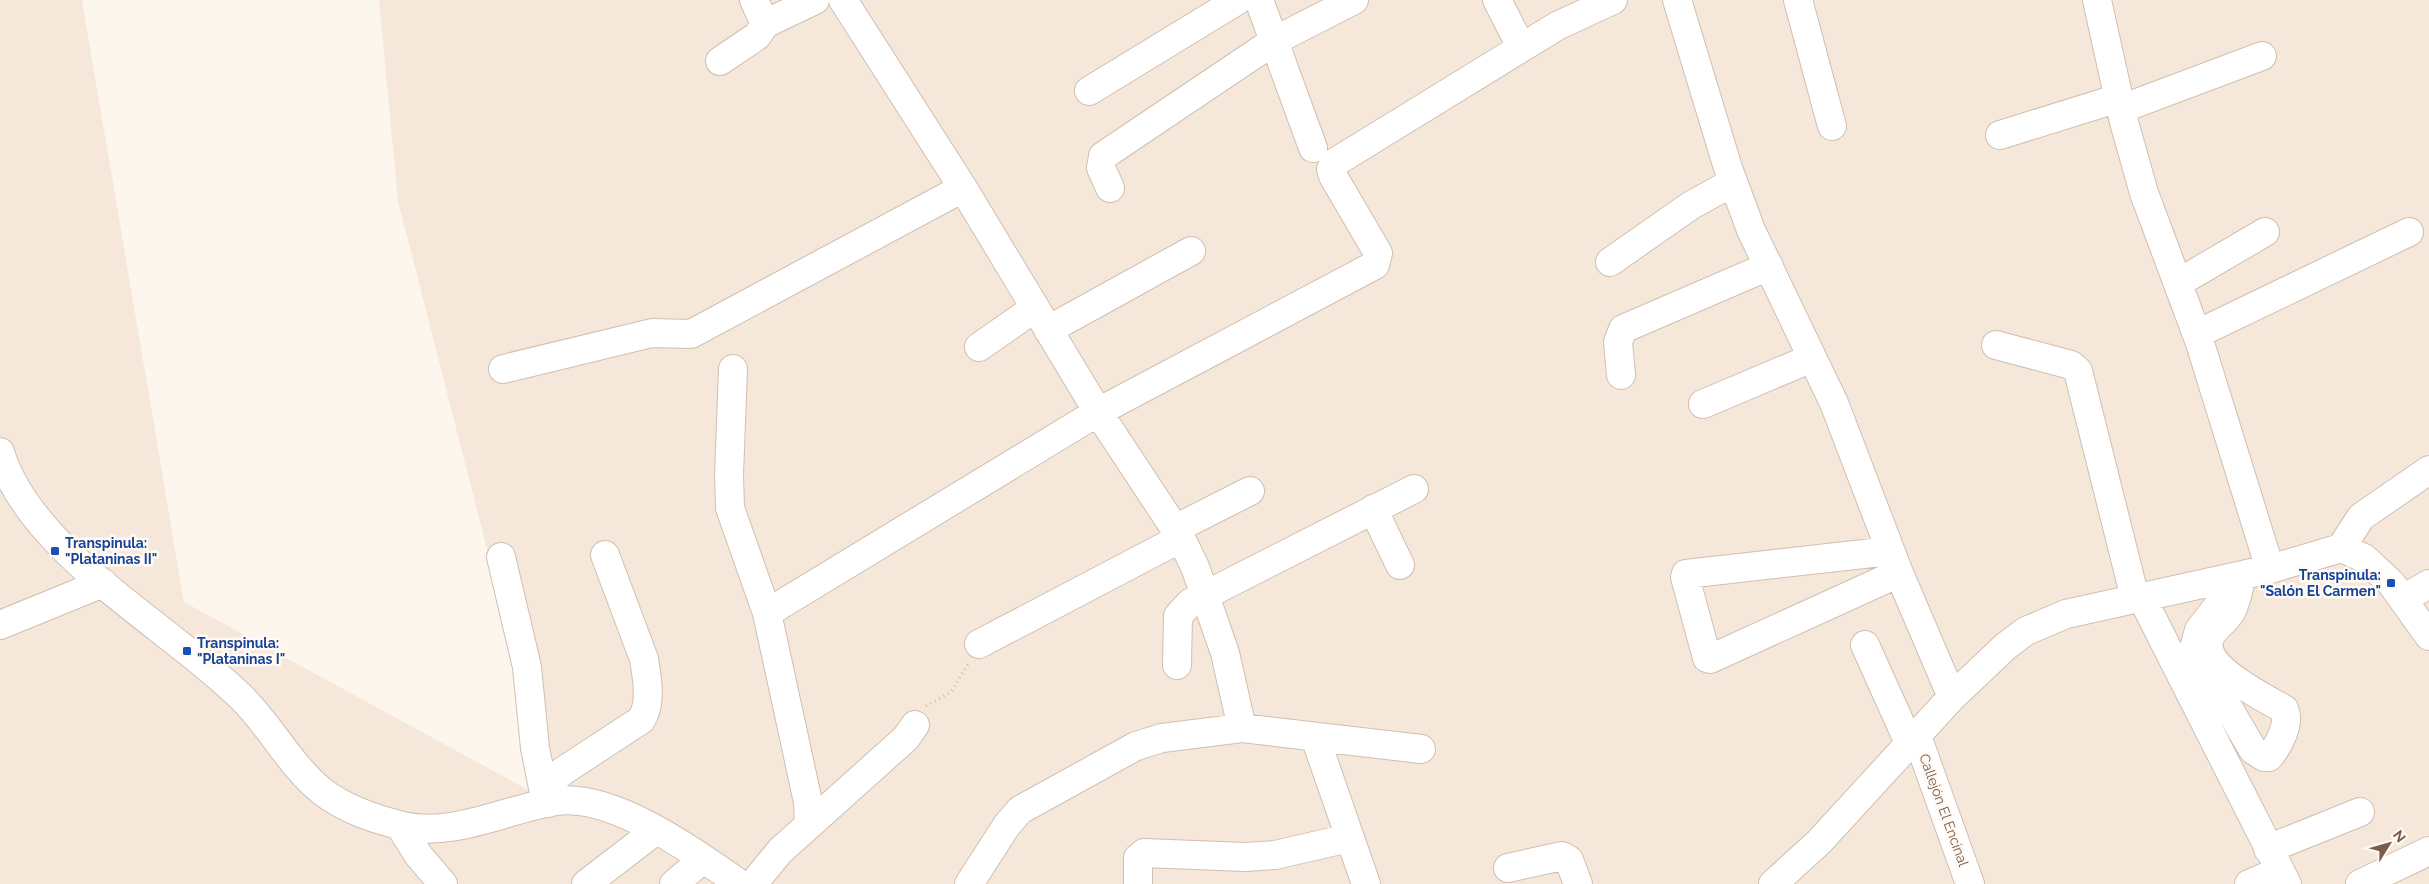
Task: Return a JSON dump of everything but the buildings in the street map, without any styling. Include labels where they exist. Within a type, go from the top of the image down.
[{"type":"street","points":[[720,61],[757,36],[760,12],[815,0]]},
{"type":"street","points":[[844,0],[963,188],[1098,412],[1178,534],[1206,596],[1225,653],[1242,728]]},
{"type":"street","points":[[1089,91],[1238,0]]},
{"type":"street","points":[[1259,0],[1313,148]]},
{"type":"street","points":[[1110,188],[1101,168],[1102,156],[1274,42],[1354,0]]},
{"type":"street","points":[[1497,0],[1521,47]]},
{"type":"street","points":[[767,613],[1098,412],[1375,265],[1379,258],[1378,253],[1333,176],[1332,166],[1521,47],[1574,17],[1613,0]]},
{"type":"street","points":[[1676,0],[1733,182],[1769,266],[1834,403],[1895,562],[1952,697]]},
{"type":"street","points":[[1798,0],[1832,126]]},
{"type":"street","points":[[2097,0],[2120,104],[2144,193],[2197,334],[2270,569]]},
{"type":"street","points":[[2000,135],[2120,104],[2262,56]]},
{"type":"street","points":[[1610,262],[1690,206],[1733,182]]},
{"type":"street","points":[[503,368],[652,333],[692,334],[963,188]]},
{"type":"street","points":[[2178,283],[2265,232]]},
{"type":"street","points":[[2197,334],[2409,232]]},
{"type":"street","points":[[979,346],[1191,251]]},
{"type":"street","points":[[1621,375],[1618,342],[1623,330],[1769,266]]},
{"type":"street","points":[[1996,345],[2071,365],[2078,371],[2139,598],[2278,868]]},
{"type":"street","points":[[1704,404],[1812,358]]},
{"type":"street","points":[[733,369],[729,475],[730,508],[767,613],[808,802],[809,826]]},
{"type":"street","points":[[0,452],[10,478],[26,506],[61,544],[103,583],[228,684],[260,719],[306,776],[322,791],[341,804],[360,813],[400,826],[431,830],[545,796],[566,801],[595,804],[624,814],[655,831],[740,884]]},
{"type":"street","points":[[2341,548],[2361,517],[2429,470]]},
{"type":"street","points":[[1177,664],[1178,616],[1190,603],[1414,489]]},
{"type":"street","points":[[979,644],[1178,534],[1250,491]]},
{"type":"street","points":[[1373,509],[1400,565]]},
{"type":"street","points":[[1773,884],[1819,842],[1914,741],[1952,697],[2006,646],[2026,632],[2066,614],[2270,569],[2341,548],[2364,558],[2392,583],[2429,636]]},
{"type":"street","points":[[545,796],[563,771],[641,720],[644,715],[647,690],[644,659],[606,555]]},
{"type":"street","points":[[502,558],[522,644],[534,748],[545,796]]},
{"type":"street","points":[[1895,562],[1710,658],[1707,658],[1685,577],[1686,574],[1895,562]]},
{"type":"street","points":[[2229,688],[2202,672],[2193,652],[2198,630],[2221,602],[2235,577]]},
{"type":"street","points":[[0,625],[103,583]]},
{"type":"street","points":[[2403,599],[2429,584]]},
{"type":"street","name":"Callejón El Encinal","points":[[1865,645],[1914,741],[1970,884]]},
{"type":"street","points":[[753,884],[780,850],[906,738],[915,725]]},
{"type":"street","points":[[969,884],[1007,825],[1020,810],[1136,746],[1162,738],[1242,728],[1422,749]]},
{"type":"street","points":[[1315,737],[1366,884]]},
{"type":"street","points":[[2249,884],[2278,868],[2360,812]]},
{"type":"street","points":[[400,826],[419,856],[443,884]]},
{"type":"street","points":[[586,884],[655,831]]},
{"type":"street","points":[[1138,884],[1138,858],[1144,853],[1255,857],[1275,855],[1349,838]]},
{"type":"street","points":[[2360,884],[2429,851]]},
{"type":"street","points":[[1508,868],[1562,856],[1569,860],[1578,884]]},
{"type":"street","points":[[674,884],[702,859]]},
{"type":"path","points":[[915,725],[924,708],[951,692],[958,683],[979,644]]},
{"type":"shaded area","points":[[0,0],[82,0],[184,602],[552,803],[398,201],[379,0],[2429,0],[2429,884],[0,884]]},
{"type":"place","name":"Transpinula: \"Plataninas II\"","points":[[55,551]]},
{"type":"place","name":"Transpinula: \"Salón El Carmen\"","points":[[2391,583]]},
{"type":"place","name":"Transpinula: \"Plataninas I\"","points":[[187,651]]}]
